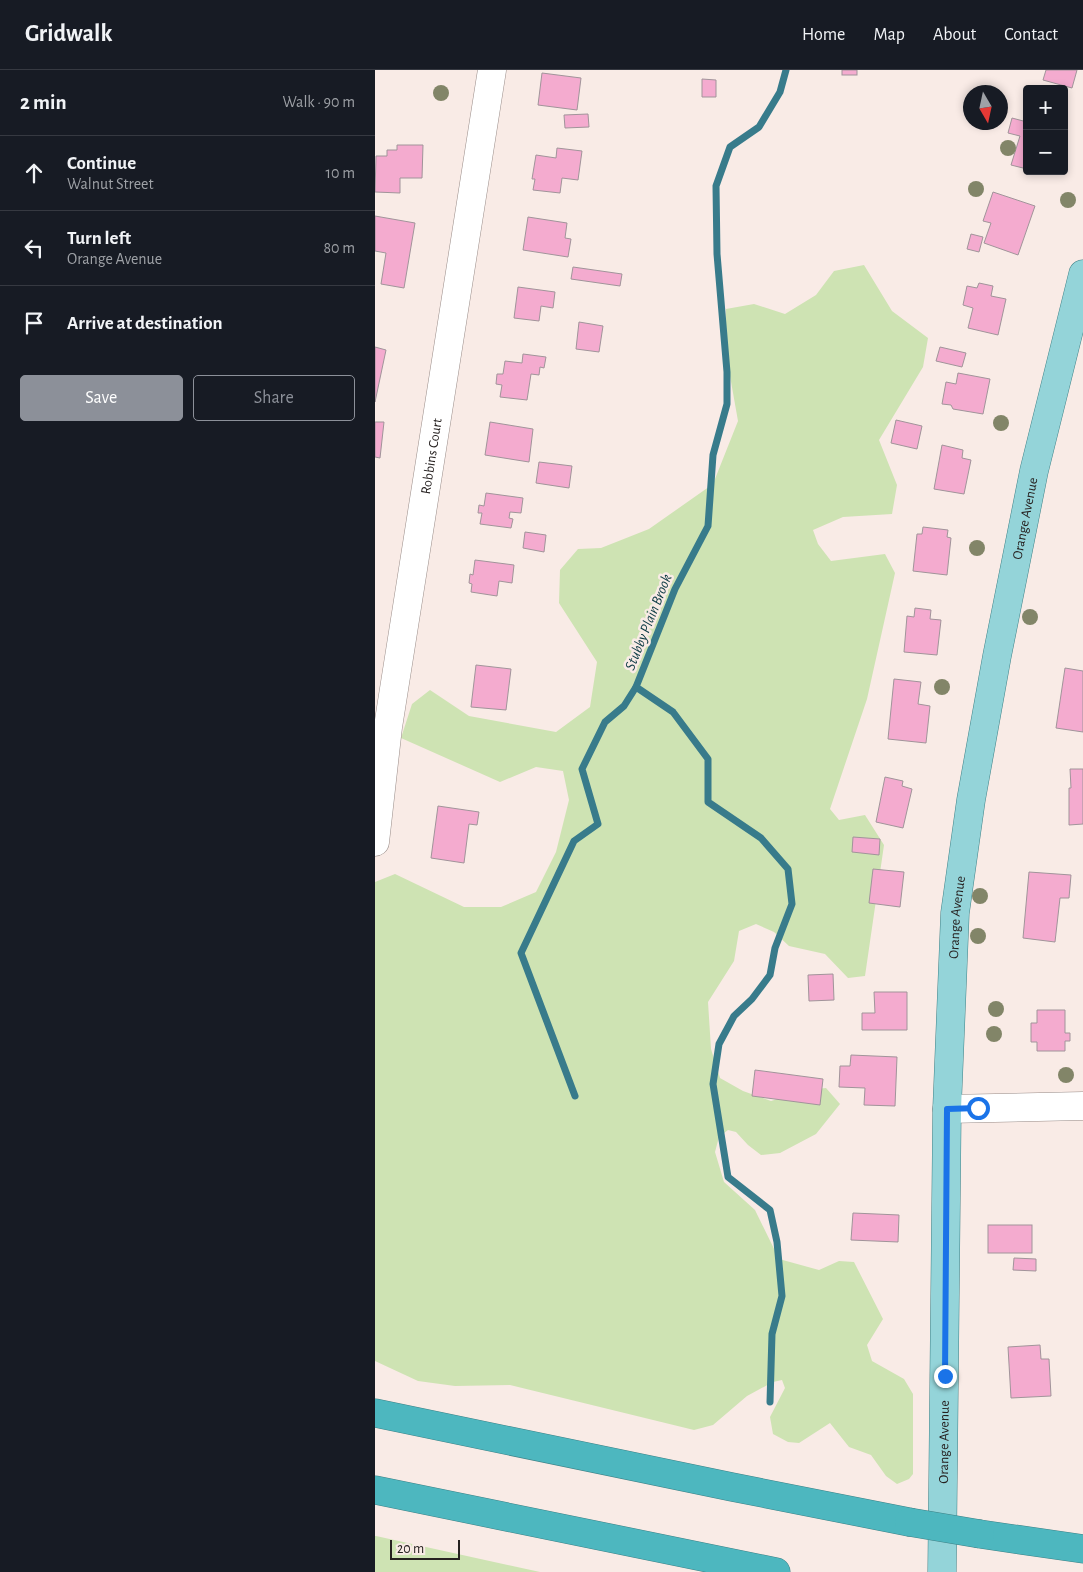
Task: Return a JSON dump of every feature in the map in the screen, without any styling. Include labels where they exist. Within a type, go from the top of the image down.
[{"type":"highway","points":[[375,1414],[909,1522],[1083,1549]]},
{"type":"highway","points":[[375,1490],[776,1572]]},
{"type":"main road","name":"Orange Avenue","points":[[942,1572],[947,1109],[955,913],[971,800],[997,656],[1034,471],[1083,274]]},
{"type":"street","name":"Robbins Court","points":[[375,842],[388,727],[492,70]]},
{"type":"street","points":[[947,1109],[1083,1106]]},
{"type":"green space","points":[[864,265],[892,311],[928,338],[923,367],[879,440],[897,485],[892,514],[843,517],[813,530],[818,544],[831,561],[885,554],[895,573],[867,699],[830,809],[839,820],[865,815],[884,845],[865,976],[848,978],[825,954],[789,946],[774,932],[756,924],[739,931],[734,961],[708,1002],[711,1049],[720,1078],[743,1091],[771,1101],[806,1090],[826,1088],[840,1104],[816,1134],[780,1153],[761,1155],[736,1132],[728,1130],[719,1137],[715,1152],[724,1182],[755,1210],[779,1259],[819,1270],[839,1261],[854,1262],[883,1319],[867,1345],[872,1361],[904,1379],[913,1394],[913,1474],[909,1479],[897,1484],[886,1476],[871,1455],[849,1447],[830,1423],[799,1443],[788,1442],[773,1434],[770,1417],[785,1388],[782,1380],[773,1382],[747,1396],[713,1425],[694,1430],[510,1385],[455,1386],[418,1381],[375,1361],[375,882],[395,874],[464,907],[501,907],[536,892],[556,852],[569,800],[563,771],[536,767],[500,782],[401,738],[412,704],[430,690],[469,716],[556,732],[590,707],[597,662],[559,603],[560,570],[578,549],[601,548],[649,529],[713,484],[738,421],[725,348],[726,309],[754,304],[785,314],[816,295],[834,271]]},
{"type":"green space","points":[[376,1536],[540,1572],[375,1572]]},
{"type":"building","points":[[842,70],[857,70],[857,75],[842,75]]},
{"type":"building","points":[[1046,70],[1077,70],[1072,88],[1068,87],[1068,85],[1043,80]]},
{"type":"building","points":[[542,73],[581,78],[577,110],[538,105]]},
{"type":"building","points":[[702,79],[716,80],[716,97],[702,97]]},
{"type":"building","points":[[588,114],[589,127],[565,128],[564,115]]},
{"type":"building","points":[[1012,118],[1023,121],[1023,168],[1011,165],[1020,136],[1008,133]]},
{"type":"building","points":[[397,145],[423,145],[422,178],[400,178],[400,193],[375,192],[376,156],[387,156],[387,150],[397,150]]},
{"type":"building","points":[[557,148],[582,151],[578,180],[562,178],[560,193],[533,190],[535,179],[532,179],[536,155],[556,158]]},
{"type":"building","points":[[993,192],[1035,206],[1018,255],[984,243],[991,223],[983,221]]},
{"type":"building","points":[[375,216],[415,223],[404,288],[381,284],[386,253],[375,251]]},
{"type":"building","points":[[528,217],[567,223],[565,238],[571,239],[568,257],[523,250]]},
{"type":"building","points":[[971,234],[983,237],[979,252],[967,249]]},
{"type":"building","points":[[573,267],[622,274],[620,286],[571,279]]},
{"type":"building","points":[[979,283],[993,286],[991,296],[1006,299],[998,335],[968,328],[973,308],[963,305],[967,286],[977,288]]},
{"type":"building","points":[[518,287],[555,292],[553,308],[541,306],[539,321],[514,318]]},
{"type":"building","points":[[579,322],[603,326],[599,352],[576,349]]},
{"type":"building","points":[[375,347],[386,350],[375,402]]},
{"type":"building","points":[[940,347],[966,353],[962,367],[936,361]]},
{"type":"building","points":[[523,354],[546,357],[544,368],[540,367],[539,375],[531,374],[527,400],[500,397],[502,385],[496,384],[497,374],[503,374],[505,361],[522,363]]},
{"type":"building","points":[[958,373],[990,379],[983,414],[953,409],[951,405],[942,404],[946,382],[956,384]]},
{"type":"building","points":[[896,420],[922,426],[917,449],[891,443]]},
{"type":"building","points":[[375,422],[384,422],[380,458],[375,457]]},
{"type":"building","points":[[490,422],[533,429],[529,462],[485,455]]},
{"type":"building","points":[[942,445],[963,450],[962,458],[971,460],[964,494],[934,489]]},
{"type":"building","points":[[539,462],[572,466],[569,488],[536,483]]},
{"type":"building","points":[[486,493],[523,498],[521,513],[510,512],[509,518],[513,519],[511,528],[480,524],[482,513],[478,513],[479,505],[484,506]]},
{"type":"building","points":[[923,527],[948,530],[947,537],[951,538],[947,575],[913,571],[917,534],[922,534]]},
{"type":"building","points":[[525,532],[546,535],[544,552],[523,548]]},
{"type":"building","points":[[475,560],[514,565],[512,583],[499,581],[497,596],[471,592],[470,574],[473,575]]},
{"type":"building","points":[[915,608],[931,610],[930,619],[941,620],[937,655],[904,652],[907,616],[914,617]]},
{"type":"building","points":[[476,665],[511,669],[506,710],[471,707]]},
{"type":"building","points":[[1065,668],[1083,671],[1083,732],[1056,728]]},
{"type":"building","points":[[894,679],[921,682],[918,704],[930,706],[926,743],[888,739]]},
{"type":"building","points":[[1070,769],[1083,769],[1083,824],[1069,825]]},
{"type":"building","points":[[885,777],[903,781],[902,786],[912,789],[903,828],[876,822]]},
{"type":"building","points":[[438,806],[479,812],[477,825],[469,824],[464,863],[431,858]]},
{"type":"building","points":[[853,837],[880,839],[879,855],[852,852]]},
{"type":"building","points":[[873,869],[904,872],[900,907],[869,903]]},
{"type":"building","points":[[1029,872],[1071,875],[1069,898],[1060,898],[1055,942],[1023,938]]},
{"type":"building","points":[[833,974],[834,1000],[809,1001],[808,975]]},
{"type":"building","points":[[874,992],[907,992],[907,1030],[862,1030],[862,1013],[875,1013]]},
{"type":"building","points":[[1037,1010],[1065,1010],[1065,1033],[1070,1033],[1070,1041],[1065,1041],[1065,1051],[1037,1051],[1037,1042],[1031,1042],[1031,1023],[1037,1023]]},
{"type":"building","points":[[851,1055],[897,1057],[895,1106],[864,1105],[865,1088],[839,1087],[840,1066],[850,1066]]},
{"type":"building","points":[[755,1070],[823,1079],[820,1105],[752,1096]]},
{"type":"building","points":[[853,1213],[899,1215],[898,1242],[851,1240]]},
{"type":"building","points":[[988,1225],[1032,1225],[1032,1253],[988,1253]]},
{"type":"building","points":[[1014,1258],[1036,1259],[1036,1271],[1013,1270]]},
{"type":"building","points":[[1040,1345],[1041,1359],[1049,1359],[1051,1396],[1011,1398],[1008,1347]]},
{"type":"waterway","name":"Stubby Plain Brook","points":[[770,1402],[772,1334],[782,1296],[777,1242],[770,1210],[728,1177],[713,1084],[719,1044],[734,1016],[752,999],[770,975],[775,948],[792,904],[788,869],[761,838],[708,802],[708,759],[673,712],[636,687],[675,589],[708,526],[713,455],[727,404],[727,372],[717,254],[716,186],[730,147],[759,127],[780,92],[786,70]]},
{"type":"waterway","points":[[575,1096],[521,953],[574,841],[598,824],[582,769],[605,722],[624,706],[636,687]]},
{"type":"route","points":[[945,1376],[947,1109],[978,1108]]}]
